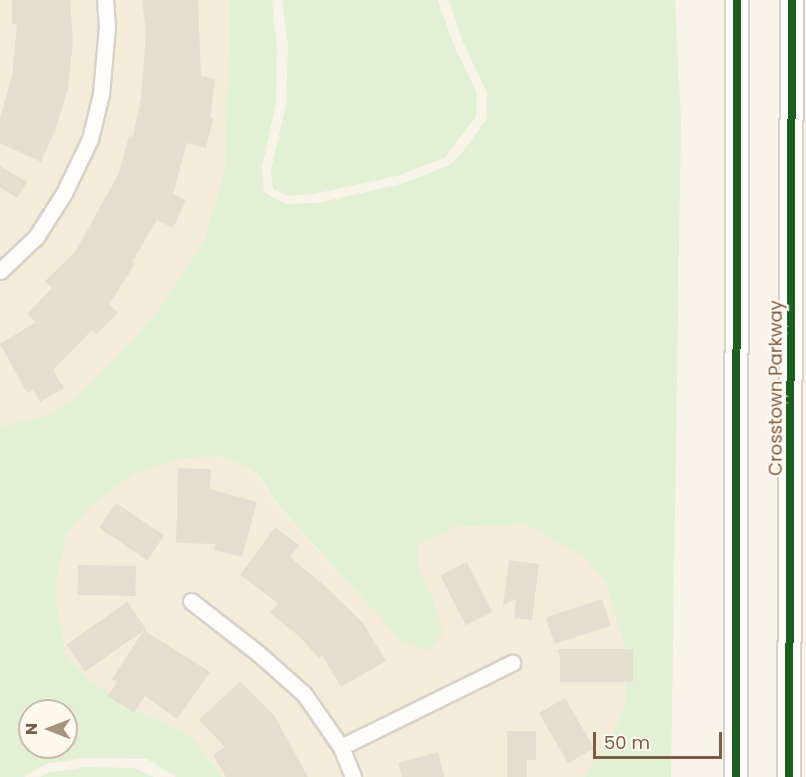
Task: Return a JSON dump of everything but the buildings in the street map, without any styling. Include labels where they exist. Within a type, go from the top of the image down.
[{"type":"main road","points":[[736,777],[737,0]]},
{"type":"main road","name":"Crosstown Parkway","points":[[789,777],[792,0]]},
{"type":"street","points":[[0,271],[36,237],[64,193],[90,139],[101,94],[107,27],[105,0]]},
{"type":"street","points":[[191,601],[259,654],[304,694],[341,747],[353,777]]},
{"type":"street","points":[[341,747],[512,663]]},
{"type":"shaded area","points":[[0,0],[230,0],[225,168],[204,241],[153,318],[78,396],[49,415],[0,426]]},
{"type":"shaded area","points":[[225,456],[256,474],[280,509],[401,641],[433,599],[419,568],[419,544],[457,527],[526,524],[585,558],[606,583],[626,652],[626,704],[612,735],[584,777],[222,777],[193,737],[134,709],[86,677],[65,653],[55,591],[66,535],[93,504],[135,473],[180,459]]},
{"type":"green space","points":[[230,0],[272,0],[277,47],[276,103],[262,168],[264,192],[285,204],[317,203],[401,184],[448,166],[460,155],[486,120],[487,93],[462,40],[449,0],[675,0],[681,120],[671,777],[584,777],[612,735],[626,704],[626,652],[606,583],[585,558],[526,524],[457,527],[419,544],[419,568],[433,599],[443,634],[429,651],[401,641],[280,508],[257,474],[225,456],[180,459],[135,473],[93,504],[66,535],[55,591],[65,653],[86,677],[134,709],[193,737],[222,777],[176,777],[147,759],[85,758],[45,764],[24,777],[0,777],[0,426],[49,415],[78,396],[153,318],[204,241],[225,168]]},
{"type":"green space","points":[[282,0],[438,0],[453,43],[477,93],[476,117],[444,158],[397,176],[314,194],[287,196],[273,189],[271,170],[286,104],[288,46]]},
{"type":"green space","points":[[85,767],[133,768],[154,777],[40,777],[47,773]]},
{"type":"cycle path","points":[[736,777],[737,0]]},
{"type":"cycle path","points":[[789,777],[792,0]]}]
